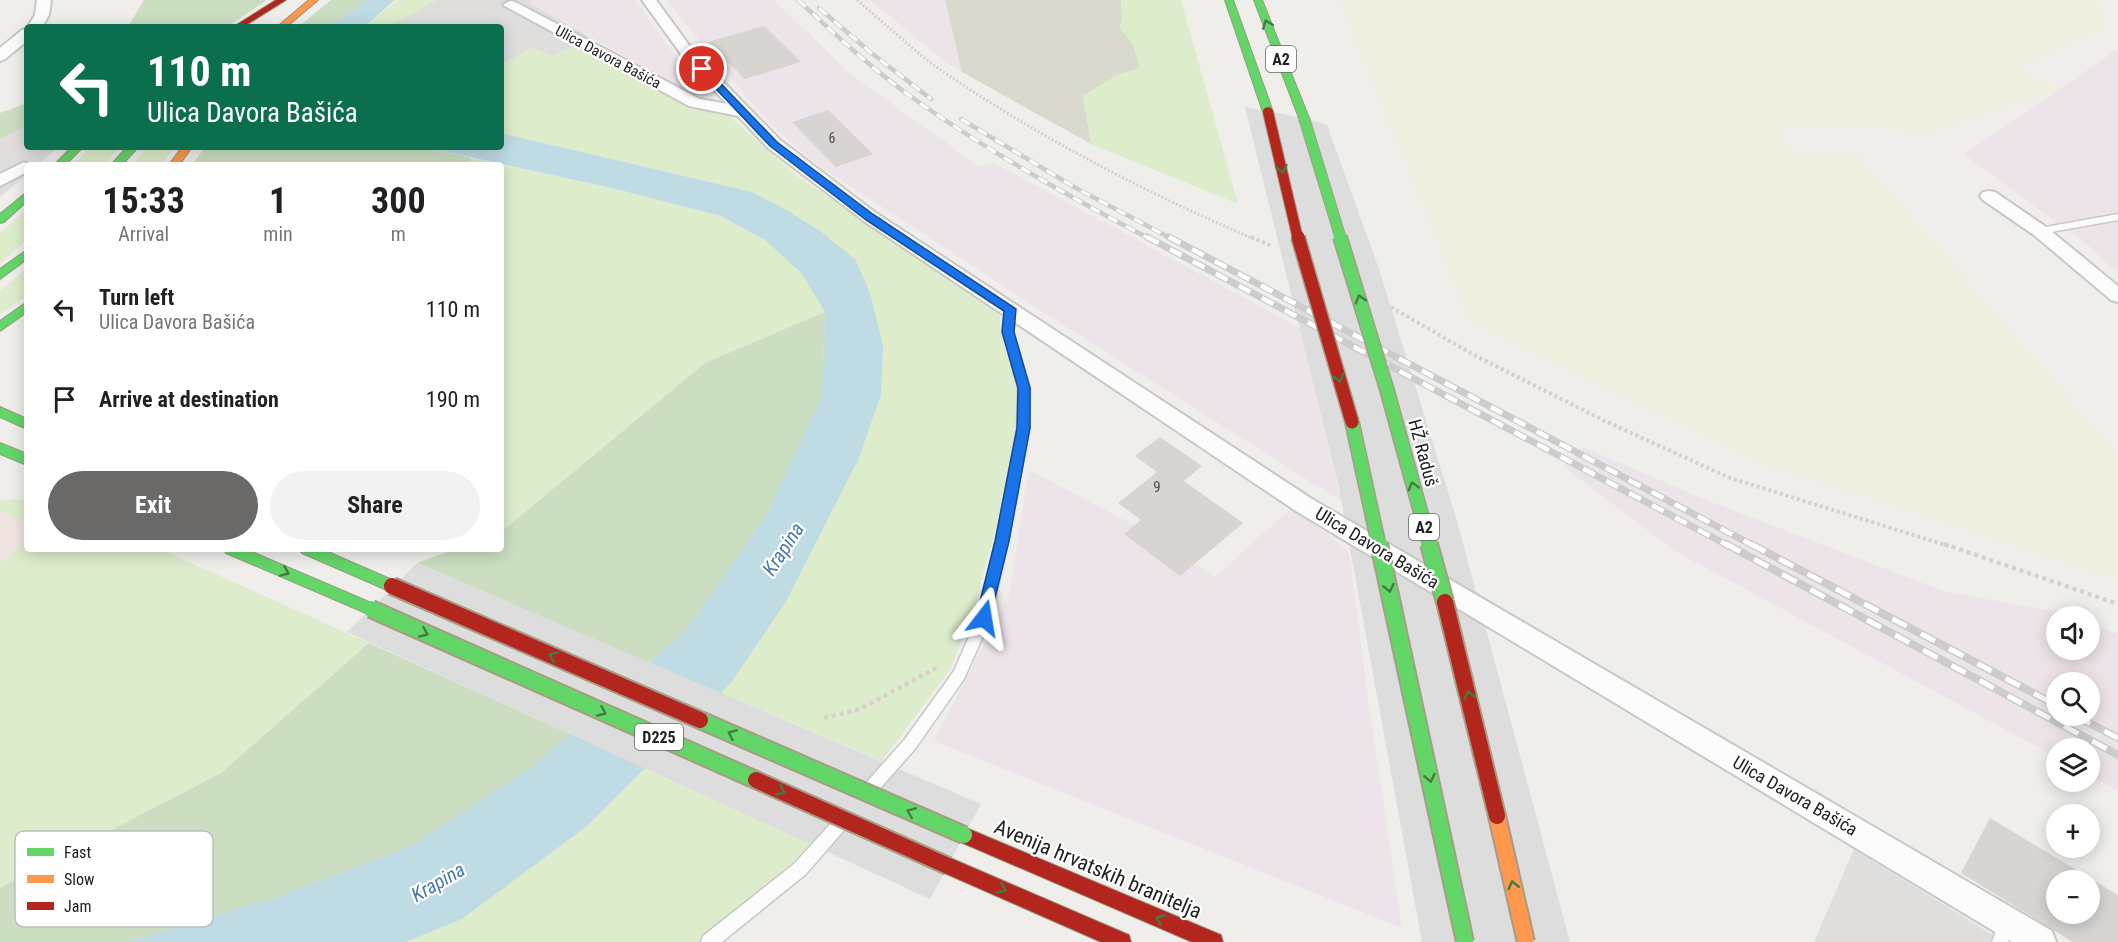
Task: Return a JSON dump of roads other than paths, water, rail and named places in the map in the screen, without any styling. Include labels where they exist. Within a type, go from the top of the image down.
[{"type":"main road","points":[[242,24],[282,0]]},
{"type":"main road","points":[[263,24],[299,0]]},
{"type":"main road","points":[[285,24],[314,0]]},
{"type":"main road","name":"A2","points":[[1229,0],[1268,112],[1296,230],[1358,443],[1464,942]]},
{"type":"main road","name":"HŽ Raduš","points":[[1258,0],[1304,118],[1357,287],[1412,479],[1466,681],[1526,942]]},
{"type":"main road","points":[[62,162],[75,150]]},
{"type":"main road","points":[[119,162],[130,150]]},
{"type":"main road","points":[[0,220],[24,198]]},
{"type":"main road","points":[[0,275],[24,255]]},
{"type":"main road","points":[[4,322],[24,308]]},
{"type":"main road","points":[[0,412],[24,423]]},
{"type":"main road","points":[[0,448],[24,459]]},
{"type":"main road","name":"D225","points":[[238,552],[1122,942]]},
{"type":"main road","name":"Avenija hrvatskih branitelja","points":[[313,552],[1214,942]]},
{"type":"street","points":[[36,24],[45,8],[44,0]]},
{"type":"street","name":"Ulica Davora Bašića","points":[[649,0],[689,55],[774,144],[870,217],[1304,505],[2004,932],[2041,942]]},
{"type":"street","name":"Ulica Davora Bašića","points":[[510,5],[694,103],[742,112]]},
{"type":"street","points":[[0,56],[24,36]]},
{"type":"street","points":[[0,181],[24,167]]},
{"type":"street","points":[[1989,196],[2040,231],[2118,296]]},
{"type":"lane","points":[[2040,231],[2118,217]]},
{"type":"lane","points":[[709,942],[800,869],[910,744],[959,675],[984,618],[1023,428],[1024,388],[1008,332],[1010,309]]},
{"type":"water","points":[[366,0],[395,0],[367,24],[334,24]]},
{"type":"water","name":"Krapina","points":[[504,134],[752,192],[820,231],[855,259],[870,293],[883,346],[881,395],[858,460],[785,603],[731,683],[586,827],[462,919],[406,942],[127,942],[177,927],[213,927],[213,916],[280,896],[411,846],[535,765],[686,630],[766,515],[822,396],[825,312],[802,274],[765,240],[721,216],[612,188],[504,165],[504,162],[492,162],[437,150],[504,150]]},
{"type":"railway","points":[[798,0],[856,52],[917,101],[973,139],[1031,174],[1150,239]]},
{"type":"railway","points":[[819,8],[870,52],[931,99]]},
{"type":"railway","points":[[961,119],[1074,187],[1172,239]]},
{"type":"railway","points":[[1147,237],[1729,546]]},
{"type":"railway","points":[[1169,237],[1754,546]]},
{"type":"railway","points":[[1726,544],[2118,755]]},
{"type":"railway","points":[[1751,544],[2046,700]]},
{"type":"railway","points":[[2095,726],[2118,738]]}]
